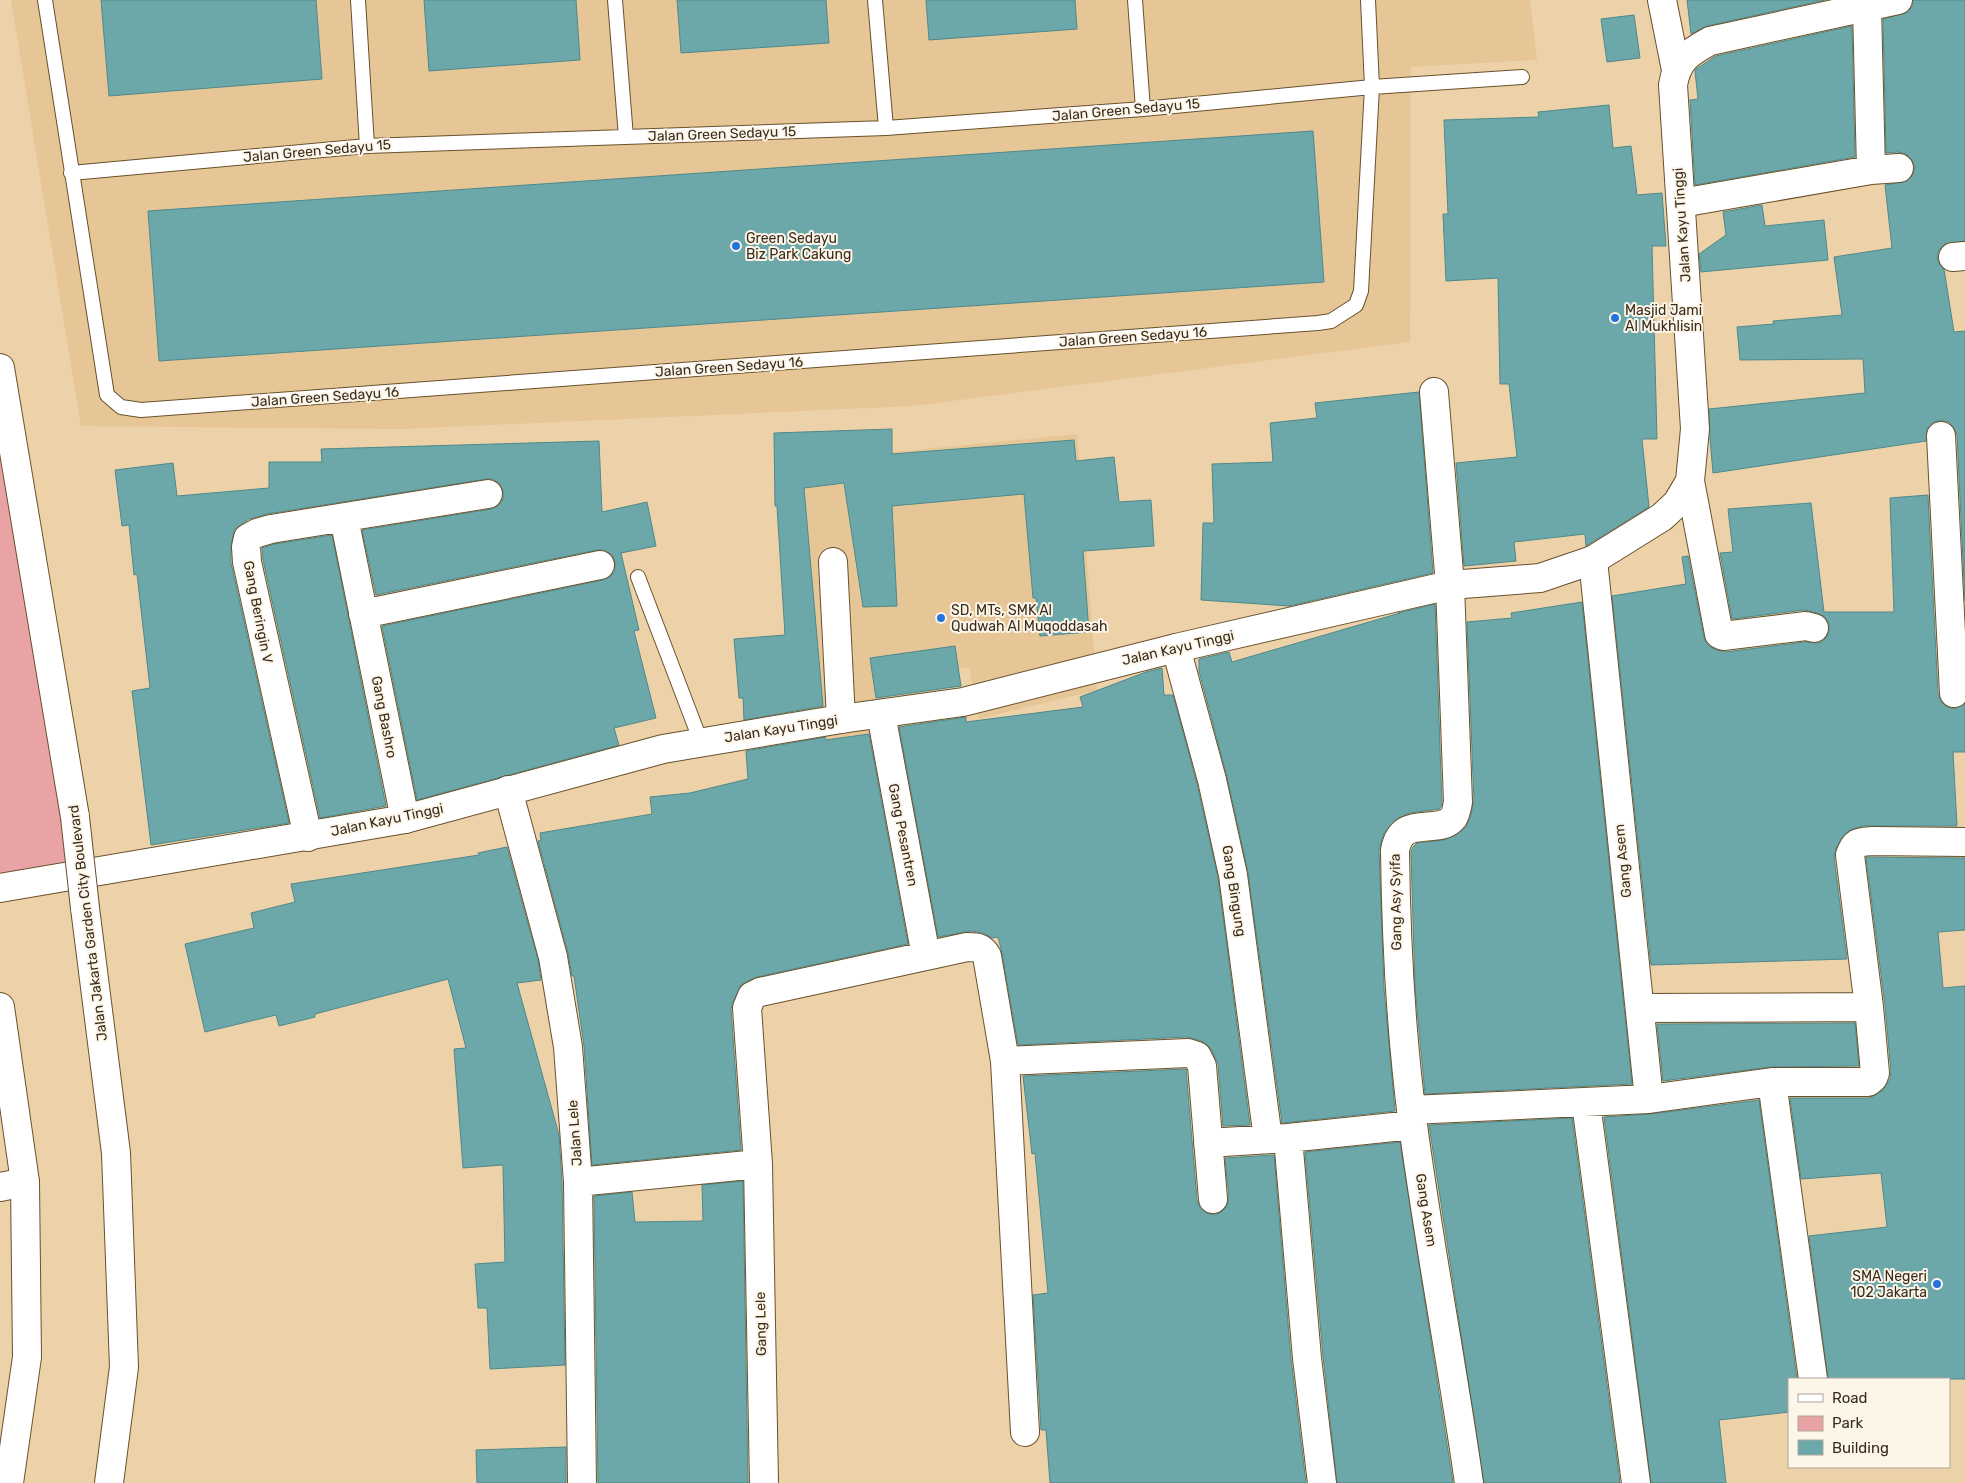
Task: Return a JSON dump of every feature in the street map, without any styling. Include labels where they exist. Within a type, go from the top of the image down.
[{"type":"street","name":"Jalan Kayu Tinggi","points":[[0,888],[308,837],[404,819],[664,749],[841,719],[963,702],[1176,648],[1450,586],[1540,578],[1593,560],[1662,517],[1678,503],[1690,481],[1695,429],[1673,85],[1676,70],[1662,0]]},
{"type":"street","points":[[1676,70],[1689,52],[1710,41],[1898,0]]},
{"type":"street","points":[[1867,8],[1871,170]]},
{"type":"street","points":[[1680,203],[1871,170],[1899,168]]},
{"type":"street","name":"Jalan Jakarta Garden City Boulevard","points":[[0,368],[75,818],[116,1153],[124,1367],[109,1483]]},
{"type":"street","points":[[1434,392],[1450,586]]},
{"type":"street","points":[[1941,436],[1958,607],[1954,692]]},
{"type":"street","points":[[1690,481],[1720,634],[1723,636],[1806,626],[1814,628]]},
{"type":"street","name":"Gang Beringin V","points":[[308,837],[247,562],[246,547],[248,538],[257,533],[488,494]]},
{"type":"street","name":"Gang Bashro","points":[[344,518],[404,819]]},
{"type":"street","name":"Gang Asem","points":[[1593,560],[1649,1099]]},
{"type":"street","points":[[833,562],[841,719]]},
{"type":"street","points":[[363,614],[600,565]]},
{"type":"street","name":"Gang Asy Syifa","points":[[1412,1117],[1398,970],[1395,850],[1397,840],[1405,830],[1446,822],[1456,812],[1458,802],[1450,586]]},
{"type":"street","name":"Gang Bingung","points":[[1176,648],[1212,780],[1234,875],[1278,1139],[1322,1483]]},
{"type":"street","name":"Gang Pesantren","points":[[881,714],[926,956]]},
{"type":"street","name":"Jalan Lele","points":[[508,790],[554,966],[568,1047],[578,1182],[582,1483]]},
{"type":"street","points":[[1208,1143],[1278,1139],[1412,1117],[1649,1099],[1772,1082],[1868,1082],[1875,1073],[1869,1007],[1850,855],[1853,846],[1859,842],[1873,841],[1965,842]]},
{"type":"street","points":[[926,956],[967,946],[978,947],[984,950],[987,956],[1004,1061],[1025,1432]]},
{"type":"street","name":"Gang Lele","points":[[764,1483],[758,1164],[747,1008],[752,996],[760,992],[926,956]]},
{"type":"street","points":[[0,1007],[27,1357],[9,1483]]},
{"type":"street","points":[[1641,1008],[1869,1007]]},
{"type":"street","points":[[1004,1061],[1188,1053],[1197,1056],[1202,1066],[1213,1199]]},
{"type":"street","points":[[1772,1082],[1813,1378]]},
{"type":"street","points":[[1586,1103],[1636,1483]]},
{"type":"street","name":"Gang Asem","points":[[1412,1117],[1469,1483]]},
{"type":"street","points":[[578,1182],[758,1164]]},
{"type":"lane","points":[[45,0],[71,173]]},
{"type":"lane","points":[[358,0],[366,146]]},
{"type":"lane","points":[[615,0],[626,137]]},
{"type":"lane","points":[[875,0],[886,128]]},
{"type":"lane","points":[[1135,0],[1143,110]]},
{"type":"lane","name":"Jalan Green Sedayu 16","points":[[71,173],[108,395],[122,407],[141,410],[1318,323],[1331,320],[1356,305],[1361,291],[1372,86],[1368,0]]},
{"type":"lane","name":"Jalan Green Sedayu 15","points":[[71,173],[366,146],[886,128],[1143,110],[1372,86],[1522,77]]},
{"type":"lane","points":[[638,577],[701,742]]},
{"type":"shaded area","points":[[11,0],[1530,0],[1537,60],[1411,67],[1410,342],[913,406],[400,429],[81,426]]},
{"type":"shaded area","name":"SD, MTs, SMK Al Qudwah Al Muqoddasah","points":[[1077,434],[1097,690],[978,719],[969,667],[881,680],[890,739],[804,748],[784,535],[782,457],[905,451]]},
{"type":"green space","points":[[0,376],[81,864],[0,877]]},
{"type":"building","points":[[101,0],[316,0],[322,79],[109,96]]},
{"type":"building","points":[[424,0],[576,0],[580,60],[429,71]]},
{"type":"building","points":[[677,0],[826,0],[829,43],[681,53]]},
{"type":"building","points":[[926,0],[1075,0],[1077,29],[929,40]]},
{"type":"building","points":[[1687,0],[1825,0],[1707,26],[1691,34]]},
{"type":"building","points":[[1913,0],[1965,0],[1965,241],[1945,244],[1939,250],[1937,258],[1944,269],[1954,332],[1965,331],[1965,601],[1957,435],[1949,422],[1941,420],[1932,423],[1927,429],[1926,441],[1713,473],[1709,409],[1865,393],[1863,359],[1740,360],[1737,327],[1774,324],[1773,321],[1842,315],[1834,257],[1892,248],[1885,185],[1907,181],[1913,175],[1915,167],[1912,160],[1906,154],[1898,152],[1886,153],[1883,19],[1908,12],[1913,5]]},
{"type":"building","points":[[1634,15],[1640,58],[1607,62],[1601,19]]},
{"type":"building","points":[[1852,26],[1855,157],[1695,185],[1690,100],[1698,99],[1696,69],[1716,56]]},
{"type":"building","points":[[1609,105],[1613,148],[1631,146],[1637,195],[1662,193],[1666,246],[1652,246],[1657,439],[1642,439],[1649,507],[1586,546],[1585,534],[1514,542],[1516,561],[1464,566],[1456,463],[1517,457],[1509,384],[1500,384],[1498,278],[1446,281],[1443,214],[1448,214],[1444,120],[1539,117],[1538,112]]},
{"type":"building","name":"Green Sedayu Biz Park Cakung","points":[[1313,131],[1324,282],[159,361],[148,211]]},
{"type":"building","points":[[1762,205],[1765,226],[1824,220],[1828,260],[1701,272],[1699,254],[1726,235],[1723,212]]},
{"type":"building","points":[[1419,392],[1433,573],[1289,606],[1201,600],[1203,523],[1214,523],[1212,464],[1273,462],[1270,423],[1317,418],[1315,403]]},
{"type":"building","points":[[892,429],[892,454],[1074,440],[1076,461],[1114,457],[1119,502],[1151,500],[1154,546],[1083,551],[1089,632],[1040,636],[1036,598],[1033,598],[1024,494],[892,506],[897,606],[863,607],[844,483],[804,488],[823,706],[744,720],[743,698],[739,698],[734,639],[785,635],[777,506],[775,506],[774,433]]},
{"type":"building","points":[[599,441],[602,512],[647,502],[656,546],[621,553],[639,630],[634,631],[656,718],[614,728],[619,745],[417,800],[382,626],[603,580],[610,577],[615,570],[615,562],[612,555],[605,550],[597,550],[376,595],[362,530],[491,509],[498,506],[503,499],[503,491],[500,484],[493,479],[486,479],[267,514],[249,519],[235,529],[231,544],[231,563],[289,823],[151,845],[132,691],[150,688],[137,574],[134,575],[129,525],[122,526],[115,470],[173,463],[177,496],[269,488],[269,462],[322,462],[321,449]]},
{"type":"building","points":[[1928,495],[1938,694],[1941,702],[1947,707],[1955,709],[1965,703],[1965,752],[1953,752],[1957,826],[1863,826],[1850,830],[1842,837],[1834,857],[1847,959],[1651,965],[1612,596],[1686,584],[1682,557],[1688,556],[1704,637],[1706,643],[1712,648],[1725,652],[1805,642],[1819,643],[1825,639],[1829,632],[1829,624],[1825,617],[1818,613],[1804,610],[1732,619],[1720,553],[1733,552],[1728,509],[1811,503],[1824,612],[1894,612],[1890,498]]},
{"type":"building","points":[[332,535],[386,806],[320,818],[263,560],[262,548],[274,544]]},
{"type":"building","points":[[1582,602],[1632,1084],[1425,1094],[1415,987],[1411,852],[1417,843],[1443,840],[1456,835],[1466,827],[1471,814],[1474,801],[1467,622],[1512,618],[1511,613]]},
{"type":"building","points":[[1435,604],[1442,805],[1439,809],[1410,813],[1398,818],[1384,833],[1379,850],[1384,989],[1395,1111],[1282,1123],[1248,872],[1227,777],[1199,671],[1199,659],[1229,652],[1232,662],[1400,613],[1398,613]]},
{"type":"building","points":[[955,646],[961,686],[876,698],[870,658]]},
{"type":"building","points":[[1162,668],[1164,695],[1173,695],[1197,784],[1218,878],[1250,1125],[1223,1126],[1218,1064],[1211,1049],[1202,1041],[1187,1037],[1018,1045],[998,937],[992,938],[983,933],[971,931],[938,937],[899,727],[966,717],[966,722],[1083,707],[1080,697],[1146,672]]},
{"type":"building","points":[[869,734],[908,944],[757,977],[741,985],[731,1009],[741,1150],[592,1165],[584,1046],[574,976],[572,976],[568,953],[538,841],[541,840],[540,833],[652,814],[650,797],[690,793],[748,779],[746,751],[825,737],[826,740]]},
{"type":"building","points":[[507,847],[538,960],[541,980],[517,983],[559,1135],[562,1183],[565,1365],[490,1369],[487,1308],[478,1308],[475,1264],[505,1262],[503,1165],[463,1168],[454,1049],[466,1048],[448,979],[315,1014],[315,1017],[279,1026],[276,1015],[205,1032],[185,944],[254,928],[251,913],[295,902],[291,884],[479,855],[478,853]]},
{"type":"building","points":[[1866,857],[1965,858],[1965,930],[1938,932],[1943,988],[1965,986],[1965,1379],[1828,1378],[1809,1236],[1887,1227],[1881,1173],[1801,1179],[1790,1098],[1869,1098],[1883,1090],[1890,1079],[1891,1072],[1885,1006]]},
{"type":"building","points":[[1855,1023],[1859,1066],[1770,1067],[1663,1081],[1657,1024]]},
{"type":"building","points":[[1186,1069],[1197,1200],[1200,1208],[1206,1213],[1214,1215],[1221,1212],[1227,1206],[1229,1198],[1225,1158],[1274,1155],[1291,1359],[1306,1483],[1050,1483],[1046,1430],[1041,1430],[1033,1295],[1048,1293],[1035,1153],[1032,1154],[1023,1076]]},
{"type":"building","points":[[1759,1100],[1797,1378],[1788,1378],[1788,1412],[1719,1420],[1726,1483],[1651,1483],[1604,1117],[1651,1114]]},
{"type":"building","points":[[1572,1118],[1620,1483],[1484,1483],[1429,1125]]},
{"type":"building","points":[[1400,1142],[1453,1483],[1337,1483],[1323,1356],[1305,1152]]},
{"type":"building","points":[[743,1181],[748,1483],[598,1483],[594,1196],[632,1192],[635,1222],[703,1221],[702,1185]]},
{"type":"building","points":[[566,1447],[566,1483],[477,1483],[476,1450]]},
{"type":"place","name":"Green Sedayu Biz Park Cakung","points":[[736,246]]},
{"type":"place","name":"Masjid Jami Al Mukhlisin","points":[[1615,318]]},
{"type":"place","name":"SD, MTs, SMK Al Qudwah Al Muqoddasah","points":[[941,618]]},
{"type":"place","name":"SMA Negeri 102 Jakarta","points":[[1937,1284]]}]
